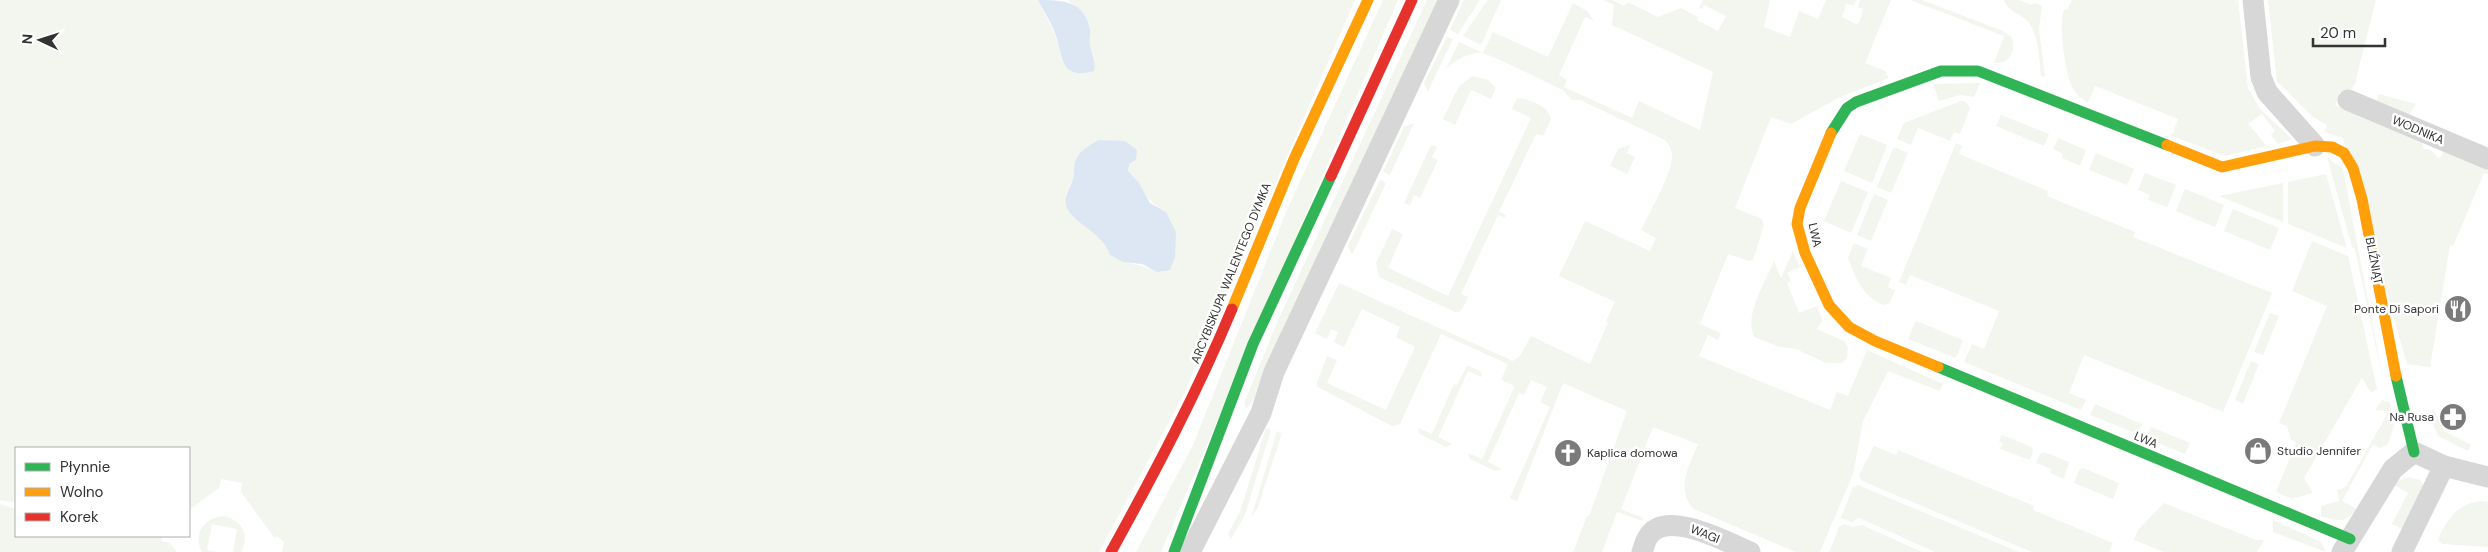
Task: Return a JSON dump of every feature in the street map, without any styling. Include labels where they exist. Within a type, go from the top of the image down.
[{"type":"street","name":"ARCYBISKUPA WALENTEGO DYMKA","points":[[1111,552],[1169,446],[1210,362],[1294,159],[1368,0]]},
{"type":"street","points":[[1174,552],[1253,344],[1412,0]]},
{"type":"street","points":[[1190,552],[1261,413],[1274,372],[1449,0]]},
{"type":"street","points":[[2252,0],[2261,77],[2267,92],[2319,147]]},
{"type":"street","name":"LWA","points":[[2319,147],[2222,167],[1978,71],[1941,71],[1856,102],[1847,108],[1834,124],[1800,208],[1797,224],[1805,253],[1830,305],[1849,327],[1890,347],[2346,545]]},
{"type":"street","name":"WODNIKA","points":[[2348,100],[2488,159]]},
{"type":"street","name":"BLIŹNIĄT","points":[[2319,147],[2332,147],[2344,152],[2353,168],[2362,199],[2398,387],[2414,452]]},
{"type":"street","points":[[2346,545],[2393,469],[2414,452],[2444,466],[2488,477]]},
{"type":"street","points":[[2402,552],[2444,466]]},
{"type":"street","name":"WAGI","points":[[1642,552],[1648,536],[1664,525],[1682,525],[1750,552]]},
{"type":"shaded area","points":[[0,0],[1038,0],[1055,34],[1062,61],[1095,60],[1090,45],[1090,28],[1083,12],[1067,0],[1355,0],[1183,396],[1099,552],[282,552],[284,542],[278,537],[274,537],[241,492],[242,483],[221,479],[219,488],[190,509],[190,447],[15,447],[15,503],[0,500]],"holes":[[[1128,164],[1128,171],[1148,198],[1166,212],[1157,272],[1110,255],[1106,244],[1094,232],[1074,218],[1066,194],[1074,178]]]},
{"type":"shaded area","points":[[1038,0],[1055,0],[1071,4],[1083,12],[1090,29],[1094,71],[1075,73],[1065,66],[1054,31]]},
{"type":"shaded area","points":[[1383,0],[1398,0],[1161,552],[1136,552],[1193,445],[1287,210]]},
{"type":"shaded area","points":[[1427,0],[1443,0],[1254,399],[1247,408],[1245,407],[1245,401],[1279,318]]},
{"type":"shaded area","points":[[1464,0],[1480,0],[1458,34],[1450,30]]},
{"type":"shaded area","points":[[1488,0],[1501,0],[1481,45],[1463,36]]},
{"type":"shaded area","points":[[1603,0],[1612,0],[1624,6],[1628,2],[1658,17],[1681,8],[1698,17],[1697,20],[1718,31],[1726,16],[1704,5],[1702,9],[1699,8],[1703,0],[1770,0],[1764,27],[1790,37],[1799,11],[1818,19],[1826,0],[1856,0],[1854,5],[1846,4],[1842,17],[1856,24],[1859,23],[1863,9],[1858,7],[1860,0],[1891,0],[1865,63],[1885,71],[1889,78],[1838,98],[1791,124],[1771,117],[1735,208],[1762,219],[1764,225],[1753,260],[1749,261],[1728,254],[1700,324],[1721,333],[1718,340],[1708,335],[1699,356],[1830,410],[1837,392],[1848,396],[1867,350],[1943,384],[1940,391],[1888,371],[1863,421],[1853,474],[1820,552],[1796,552],[1694,509],[1685,494],[1685,477],[1698,444],[1653,427],[1621,509],[1643,518],[1642,521],[1617,512],[1602,552],[1573,552],[1587,516],[1589,516],[1627,411],[1563,383],[1517,501],[1510,498],[1550,407],[1540,402],[1547,387],[1531,380],[1524,395],[1519,393],[1488,462],[1502,469],[1495,471],[1470,459],[1468,453],[1482,459],[1514,386],[1501,380],[1508,364],[1441,334],[1400,424],[1392,426],[1316,386],[1327,356],[1337,360],[1327,383],[1386,410],[1415,347],[1396,337],[1400,327],[1362,309],[1344,347],[1334,342],[1338,332],[1331,329],[1327,339],[1315,333],[1339,283],[1513,361],[1520,356],[1531,336],[1590,364],[1615,302],[1559,276],[1585,221],[1650,251],[1656,238],[1641,230],[1668,173],[1672,152],[1665,140],[1580,100],[1572,100],[1563,90],[1487,55],[1476,53],[1466,56],[1446,69],[1459,42],[1483,53],[1493,32],[1548,57],[1573,3],[1587,11],[1594,21],[1585,17],[1559,75],[1567,80],[1564,87],[1632,118],[1639,101],[1700,130],[1713,72],[1612,25],[1614,5]]},
{"type":"shaded area","points":[[1910,0],[1922,0],[2003,31],[2012,38],[2012,53],[2004,62],[1994,63],[2004,36]]},
{"type":"shaded area","points":[[2004,0],[2019,0],[2032,5],[2034,3],[2042,6],[2039,29],[2045,77],[2041,76],[2038,48],[2032,28],[2026,19],[2006,5]]},
{"type":"shaded area","points":[[2072,0],[2238,0],[2248,88],[2260,109],[2292,139],[2278,144],[2271,135],[2275,131],[2262,114],[2248,124],[2267,146],[2225,156],[2172,136],[2178,119],[2095,86],[2088,103],[2078,96],[2073,89],[2065,59],[2062,17],[2064,10],[2067,10]]},
{"type":"shaded area","points":[[2268,0],[2376,0],[2357,80],[2352,89],[2340,92],[2335,105],[2422,142],[2424,149],[2431,150],[2438,158],[2442,156],[2443,151],[2488,169],[2488,174],[2484,173],[2453,246],[2450,245],[2430,367],[2407,364],[2343,138],[2325,132],[2327,125],[2313,117],[2277,81]]},
{"type":"shaded area","points":[[1447,37],[1453,39],[1428,91],[1424,83]]},
{"type":"shaded area","points":[[1473,76],[1488,80],[1496,88],[1491,99],[1471,90],[1455,125],[1443,119],[1459,86]]},
{"type":"shaded area","points":[[1980,83],[1974,97],[1960,95],[1939,101],[1933,84]]},
{"type":"shaded area","points":[[2379,94],[2416,104],[2408,116],[2375,105]]},
{"type":"shaded area","points":[[1517,98],[1533,102],[1542,107],[1551,119],[1543,136],[1536,134],[1499,212],[1506,215],[1505,218],[1498,215],[1461,294],[1468,297],[1463,308],[1459,312],[1455,312],[1379,277],[1376,263],[1392,229],[1403,234],[1388,268],[1448,296],[1531,118],[1512,109]]},
{"type":"shaded area","points":[[1961,101],[1966,102],[1970,108],[1960,134],[1954,132],[1950,141],[1918,128],[1911,145],[1897,139],[1904,123]]},
{"type":"shaded area","points":[[2001,115],[2049,134],[2044,146],[1996,126]]},
{"type":"shaded area","points":[[1414,123],[1390,175],[1383,172],[1404,127]]},
{"type":"shaded area","points":[[1860,134],[1887,145],[1872,183],[1844,171]]},
{"type":"shaded area","points":[[2058,138],[2086,150],[2080,166],[2062,158],[2063,154],[2053,149]]},
{"type":"shaded area","points":[[1099,140],[1125,141],[1137,150],[1136,160],[1129,164],[1128,171],[1139,183],[1150,203],[1166,212],[1176,232],[1175,257],[1170,270],[1157,272],[1142,264],[1123,262],[1110,255],[1100,239],[1068,210],[1066,197],[1073,179],[1075,162],[1083,151]]},
{"type":"shaded area","points":[[1956,143],[1962,146],[1959,154],[2048,191],[2047,196],[2135,232],[2133,237],[2272,293],[2223,412],[2084,355],[2069,393],[2086,400],[2081,410],[1964,362],[1972,344],[1984,349],[1999,311],[1910,275],[1906,285],[1899,282]]},
{"type":"shaded area","points":[[1431,145],[1437,147],[1432,157],[1438,160],[1420,198],[1414,195],[1410,205],[1404,203]]},
{"type":"shaded area","points":[[1630,145],[1627,153],[1635,157],[1627,174],[1610,166],[1618,149]]},
{"type":"shaded area","points":[[1894,147],[1908,153],[1891,193],[1877,187]]},
{"type":"shaded area","points":[[2096,153],[2134,169],[2127,185],[2089,170]]},
{"type":"shaded area","points":[[2327,157],[2343,169],[2384,385],[2355,249],[2352,247]]},
{"type":"shaded area","points":[[2145,173],[2176,185],[2167,207],[2148,200],[2150,195],[2138,190]]},
{"type":"shaded area","points":[[2326,174],[2347,248],[2288,224],[2288,182]]},
{"type":"shaded area","points":[[1380,180],[1386,183],[1352,255],[1348,246]]},
{"type":"shaded area","points":[[1841,181],[1868,192],[1851,233],[1824,221]]},
{"type":"shaded area","points":[[2283,183],[2283,222],[2219,196]]},
{"type":"shaded area","points":[[2185,189],[2224,205],[2215,227],[2176,211]]},
{"type":"shaded area","points":[[1874,194],[1888,200],[1871,241],[1857,235]]},
{"type":"shaded area","points":[[2233,209],[2279,228],[2270,250],[2224,231]]},
{"type":"shaded area","points":[[2312,241],[2348,256],[2377,389],[2371,393],[2362,378],[2304,478],[2313,493],[2292,499],[2276,492],[2296,442],[2291,440],[2287,426],[2279,423],[2327,306],[2292,291]]},
{"type":"shaded area","points":[[1854,243],[1868,249],[1861,266],[1891,278],[1888,287],[1895,290],[1890,303],[1883,305],[1876,301],[1861,286],[1848,258]]},
{"type":"shaded area","points":[[1793,251],[1800,267],[1787,273],[1791,281],[1787,283],[1799,313],[1817,306],[1822,320],[1817,329],[1844,341],[1848,347],[1847,358],[1842,363],[1826,363],[1796,349],[1777,346],[1754,337],[1752,319],[1761,289],[1774,261],[1781,278]]},
{"type":"shaded area","points":[[2270,313],[2279,316],[2263,355],[2254,352]]},
{"type":"shaded area","points":[[1916,321],[1963,340],[1956,358],[1908,339]]},
{"type":"shaded area","points":[[2251,361],[2259,364],[2243,404],[2235,400]]},
{"type":"shaded area","points":[[1467,366],[1481,371],[1482,377],[1468,371],[1438,437],[1452,444],[1446,447],[1420,434],[1418,428],[1432,434],[1454,384],[1457,385]]},
{"type":"shaded area","points":[[2382,400],[2390,402],[2394,425],[2388,444],[2380,448],[2373,444],[2342,501],[2356,509],[2349,517],[2340,520],[2321,516],[2321,506],[2339,501],[2337,490],[2346,487],[2389,411],[2375,410]]},
{"type":"shaded area","points":[[2095,404],[2142,424],[2137,434],[2090,415]]},
{"type":"shaded area","points":[[2434,409],[2444,431],[2471,445],[2468,451],[2438,436],[2428,413]]},
{"type":"shaded area","points":[[2151,427],[2190,443],[2185,454],[2146,438]]},
{"type":"shaded area","points":[[1266,428],[1271,430],[1245,515],[1231,539],[1228,534],[1240,512]]},
{"type":"shaded area","points":[[1277,431],[1282,433],[1258,507],[1251,518]]},
{"type":"shaded area","points":[[2002,435],[2032,447],[2033,451],[2030,460],[2000,449],[2003,443],[1999,441]]},
{"type":"shaded area","points":[[1874,446],[1896,455],[1898,450],[2034,506],[2033,510],[2113,543],[2109,552],[2032,552],[1862,481],[1859,475]]},
{"type":"shaded area","points":[[2044,452],[2069,462],[2064,479],[2050,473],[2051,469],[2036,463],[2040,454]]},
{"type":"shaded area","points":[[2083,468],[2119,483],[2113,499],[2074,483],[2079,470]]},
{"type":"shaded area","points":[[2408,477],[2420,480],[2425,488],[2404,530],[2392,524],[2408,493],[2394,485],[2397,481]]},
{"type":"shaded area","points":[[1858,485],[2019,552],[1935,552],[1859,518],[1852,522],[1841,518],[1853,487]]},
{"type":"shaded area","points":[[2480,501],[2488,502],[2488,547],[2442,544],[2438,540],[2453,514],[2465,506]]},
{"type":"shaded area","points":[[2164,503],[2256,540],[2264,540],[2257,552],[2164,552],[2134,540],[2138,530]]},
{"type":"shaded area","points":[[0,504],[15,509],[15,537],[162,537],[161,541],[170,543],[177,552],[0,552]]},
{"type":"shaded area","points":[[225,516],[240,525],[243,530],[245,540],[242,552],[233,552],[237,529],[212,524],[207,550],[216,552],[202,552],[199,538],[202,527],[212,519]]},
{"type":"shaded area","points":[[2273,520],[2321,542],[2326,552],[2273,532]]},
{"type":"shaded area","points":[[1844,524],[1852,527],[1862,525],[1922,552],[1829,552],[1839,527]]},
{"type":"traffic: fast","points":[[1831,133],[1847,108],[1856,102],[1941,71],[1978,71],[2167,145]]},
{"type":"traffic: fast","points":[[1174,552],[1253,344],[1331,176]]},
{"type":"traffic: fast","points":[[1938,367],[2350,539]]},
{"type":"traffic: fast","points":[[2396,376],[2414,452]]},
{"type":"traffic: slow","points":[[1232,309],[1294,159],[1368,0]]},
{"type":"traffic: slow","points":[[1831,133],[1800,208],[1797,224],[1805,253],[1829,305],[1849,327],[1875,341],[1938,367]]},
{"type":"traffic: slow","points":[[2167,145],[2222,167],[2315,146],[2332,147],[2344,153],[2353,168],[2362,199],[2396,376]]},
{"type":"traffic: jam","points":[[1331,176],[1412,0]]},
{"type":"traffic: jam","points":[[1111,552],[1175,432],[1205,371],[1232,309]]},
{"type":"place","name":"Ponte Di Sapori","points":[[2458,309]]},
{"type":"place","name":"Na Rusa","points":[[2453,417]]},
{"type":"place","name":"Studio Jennifer","points":[[2258,451]]},
{"type":"place","name":"Kaplica domowa","points":[[1568,453]]}]
